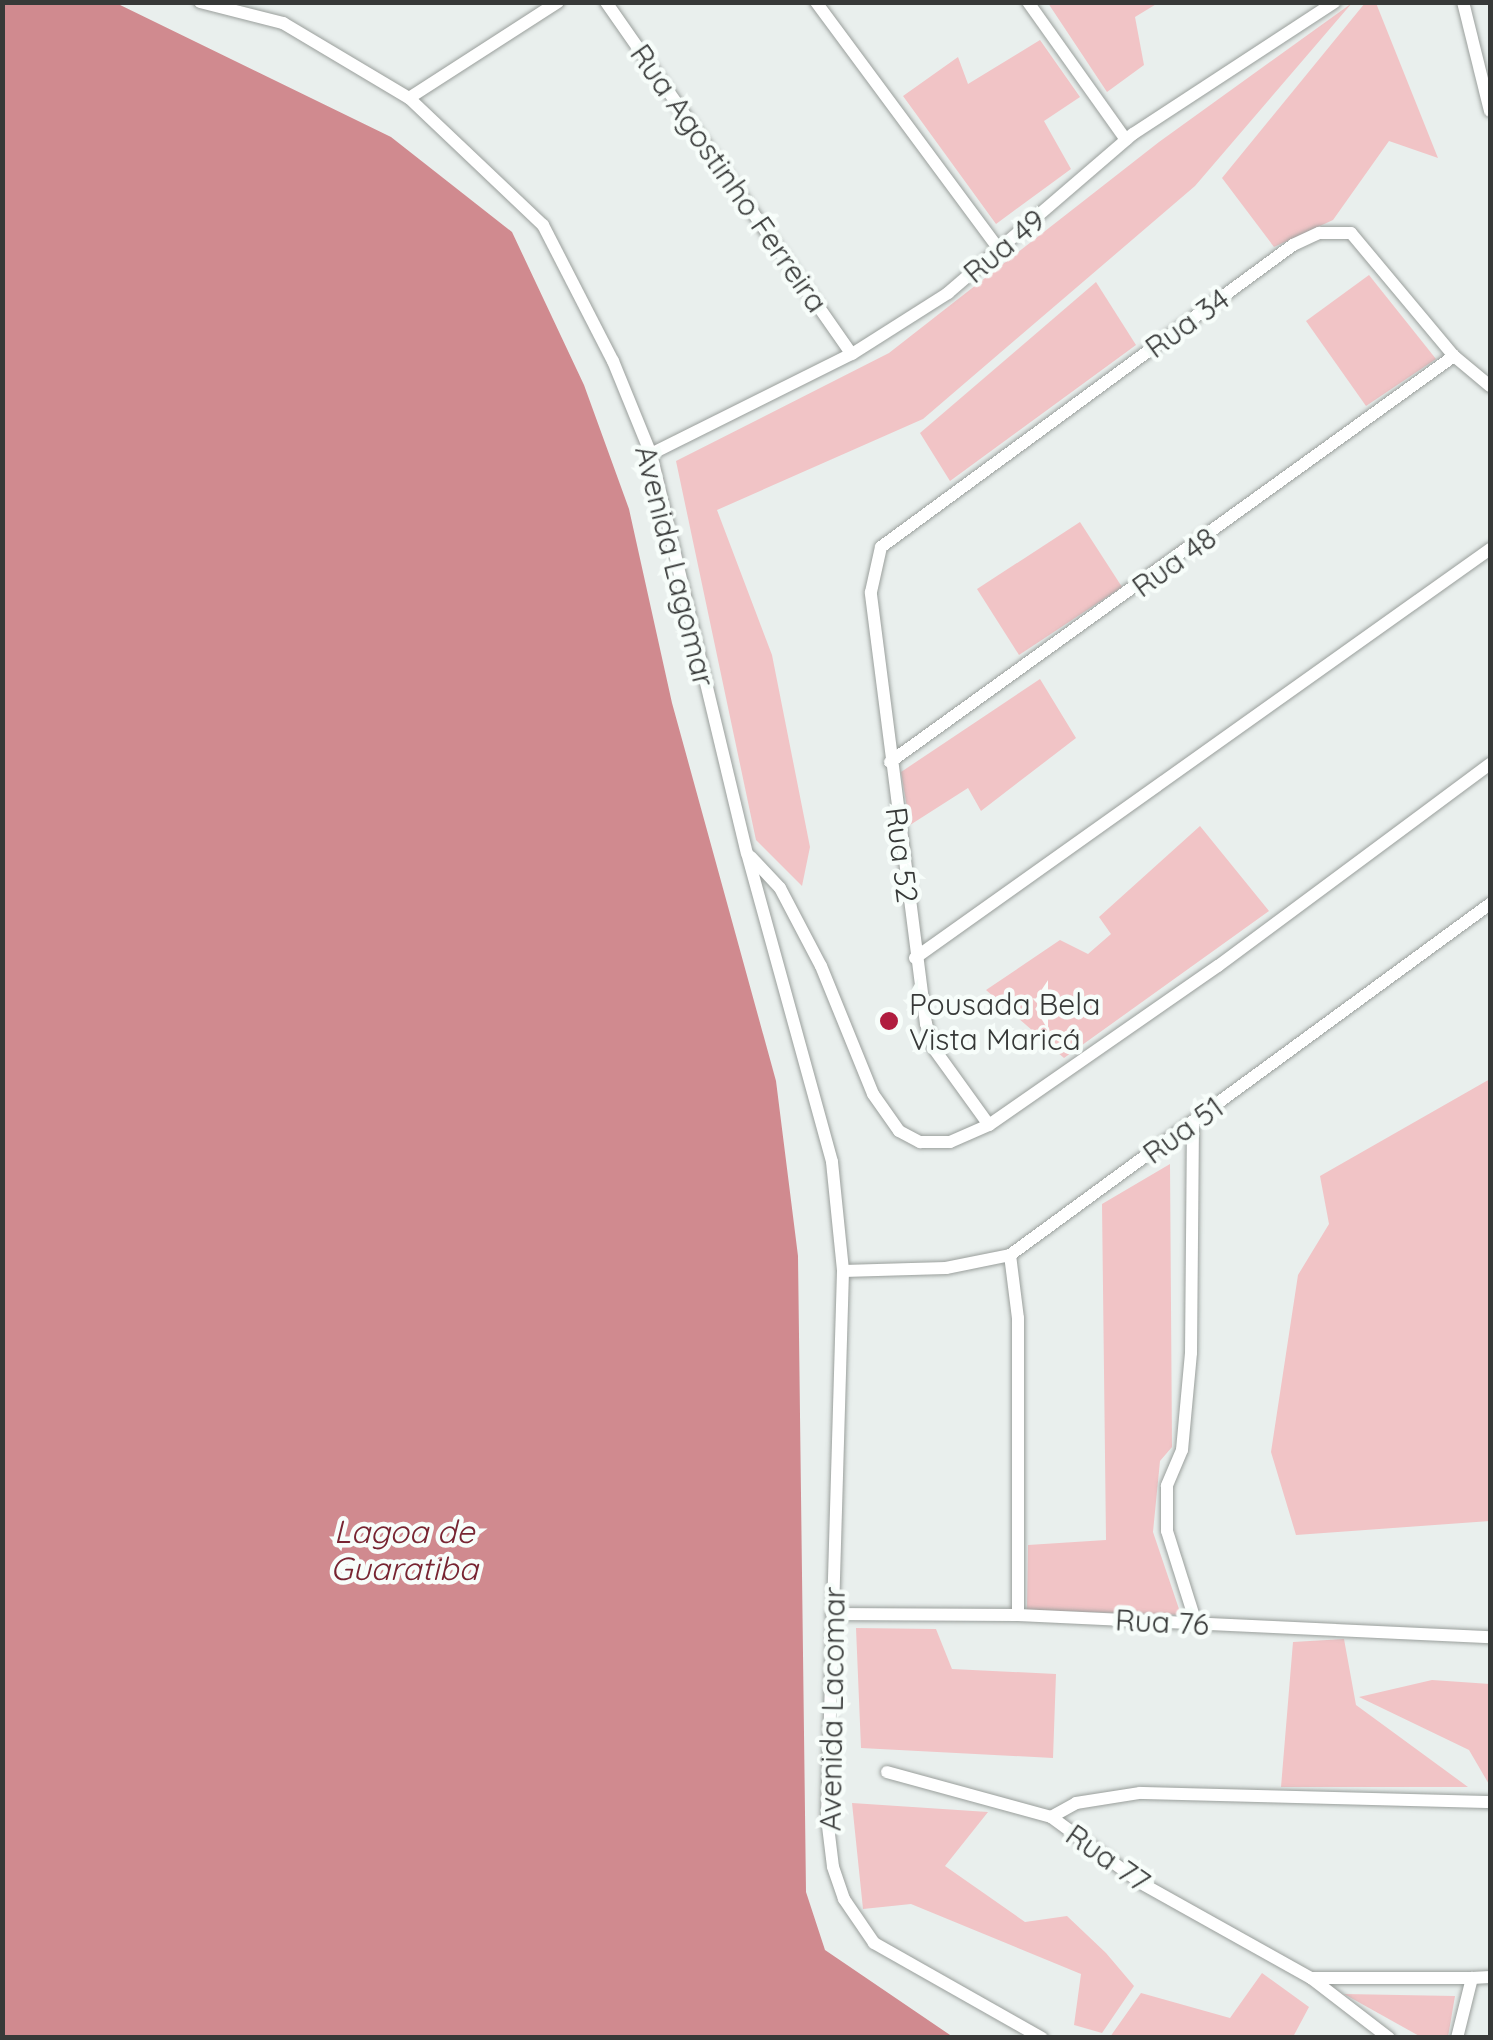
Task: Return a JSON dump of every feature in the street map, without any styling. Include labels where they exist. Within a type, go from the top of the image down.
[{"type":"street","points":[[409,98],[558,2]]},
{"type":"street","name":"Rua Agostinho Ferreira","points":[[606,2],[852,354]]},
{"type":"street","points":[[816,2],[1001,252]]},
{"type":"street","points":[[1028,2],[1126,140]]},
{"type":"street","name":"Rua 49","points":[[650,454],[852,354],[1001,252],[1126,140],[1335,2]]},
{"type":"street","points":[[1463,2],[1490,111]]},
{"type":"street","name":"Avenida Lagomar","points":[[203,3],[283,23],[409,98],[509,189],[563,252],[650,454],[747,853],[818,1091],[843,1271]]},
{"type":"street","name":"Rua 34","points":[[872,566],[898,530],[1319,233],[1351,232],[1454,356],[1490,386]]},
{"type":"street","name":"Rua 48","points":[[890,762],[1454,356]]},
{"type":"street","points":[[915,958],[1490,549]]},
{"type":"street","name":"Rua 52","points":[[872,566],[890,762],[915,958],[935,1050],[989,1124]]},
{"type":"street","points":[[747,853],[780,888],[822,966],[873,1094],[900,1131],[920,1142],[950,1142],[989,1124],[1490,764]]},
{"type":"street","name":"Rua 51","points":[[843,1271],[946,1268],[1010,1255],[1490,904]]},
{"type":"street","points":[[1193,1124],[1190,1353],[1182,1450],[1166,1486],[1167,1530],[1196,1623]]},
{"type":"street","points":[[1010,1255],[1018,1318],[1018,1615]]},
{"type":"street","name":"Avenida Lacomar","points":[[843,1271],[828,1818],[844,1899],[874,1942],[1042,2038]]},
{"type":"street","name":"Rua 76","points":[[832,1614],[1018,1615],[1490,1636]]},
{"type":"street","points":[[887,1772],[1050,1816]]},
{"type":"street","name":"Rua 77","points":[[1390,2038],[1311,1978],[1140,1883],[1050,1816],[1076,1803],[1140,1794],[1490,1802]]},
{"type":"street","points":[[1311,1978],[1490,1977]]},
{"type":"street","points":[[1457,2038],[1472,1978]]},
{"type":"shaded area","points":[[1048,3],[1158,3],[1135,17],[1144,65],[1107,92]]},
{"type":"shaded area","points":[[1352,3],[1195,186],[923,419],[717,510],[772,655],[810,847],[802,886],[756,840],[676,461],[889,353],[1159,142]]},
{"type":"shaded area","points":[[1365,3],[1376,3],[1438,158],[1389,141],[1333,220],[1274,247],[1222,178]]},
{"type":"shaded area","points":[[1040,40],[1080,97],[1044,121],[1071,169],[996,224],[903,96],[958,57],[968,84]]},
{"type":"shaded area","points":[[1369,275],[1436,359],[1366,406],[1306,321]]},
{"type":"shaded area","points":[[1096,282],[1136,345],[950,481],[920,433]]},
{"type":"shaded area","points":[[1080,522],[1122,587],[1019,655],[977,589]]},
{"type":"shaded area","points":[[1040,679],[1076,738],[981,811],[968,788],[910,825],[901,772]]},
{"type":"shaded area","points":[[1200,826],[1269,911],[1064,1058],[986,990],[1060,940],[1088,954],[1111,934],[1099,917]]},
{"type":"shaded area","points":[[1490,1079],[1490,1521],[1296,1535],[1271,1452],[1298,1275],[1329,1224],[1320,1176]]},
{"type":"shaded area","points":[[1170,1164],[1172,1447],[1160,1461],[1153,1532],[1181,1615],[1027,1610],[1028,1545],[1106,1540],[1102,1204]]},
{"type":"shaded area","points":[[856,1628],[936,1629],[952,1669],[1056,1674],[1053,1758],[861,1748]]},
{"type":"shaded area","points":[[1344,1639],[1356,1705],[1468,1787],[1281,1787],[1293,1642]]},
{"type":"shaded area","points":[[1432,1680],[1490,1684],[1490,1786],[1469,1750],[1359,1697]]},
{"type":"shaded area","points":[[852,1803],[988,1812],[945,1866],[1025,1922],[1067,1916],[1106,1953],[1134,1986],[1102,2033],[1074,2025],[1081,1974],[911,1904],[863,1909]]},
{"type":"shaded area","points":[[1262,1973],[1309,2007],[1293,2037],[1110,2037],[1141,1993],[1230,2018]]},
{"type":"shaded area","points":[[1344,1994],[1455,1996],[1448,2037],[1421,2037]]},
{"type":"water","name":"Lagoa de Guaratiba","points":[[3,2],[116,3],[391,137],[512,232],[584,385],[629,509],[672,703],[776,1081],[798,1256],[806,1892],[825,1950],[953,2037],[3,2037]]},
{"type":"place","name":"Pousada Bela Vista Maricá","points":[[889,1021]]}]
